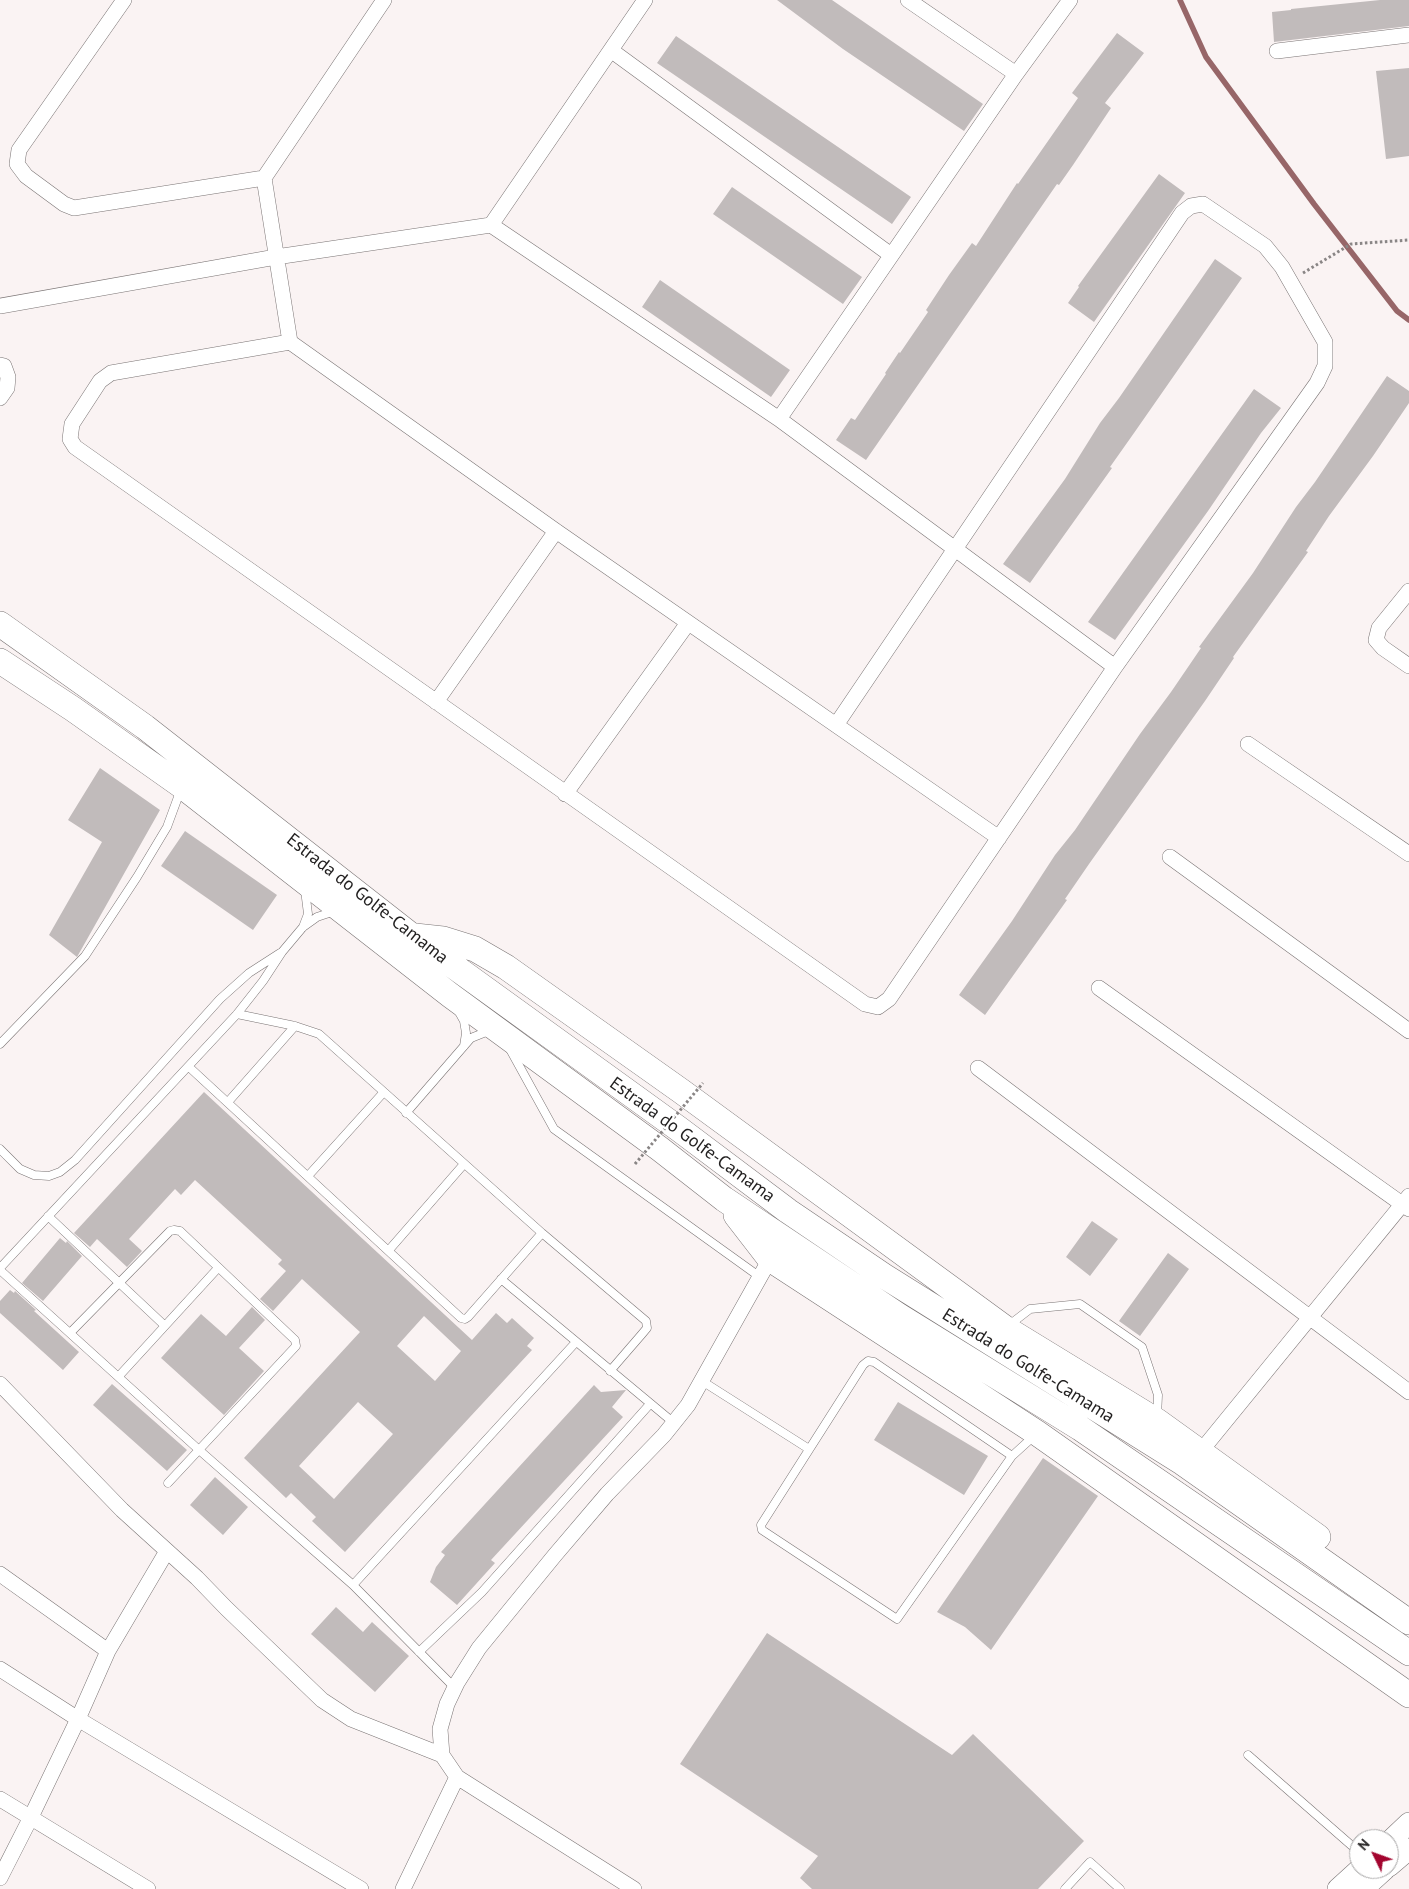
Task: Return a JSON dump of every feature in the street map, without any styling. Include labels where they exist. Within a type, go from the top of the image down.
[{"type":"highway","name":"Estrada do Golfe-Camama","points":[[0,624],[145,726],[412,936],[679,1129],[788,1211],[884,1276],[1183,1463],[1398,1604],[1409,1622]]},
{"type":"highway","name":"Estrada do Golfe-Camama","points":[[0,661],[73,709],[182,786],[450,995],[724,1199],[898,1316],[1080,1428],[1225,1528],[1371,1625],[1409,1653]]},
{"type":"highway","points":[[412,936],[442,939],[474,949],[506,967],[687,1095],[1005,1328],[1157,1421],[1201,1451],[1398,1604]]},
{"type":"highway","points":[[724,1199],[765,1268],[1037,1433],[1406,1695]]},
{"type":"main road","points":[[1399,1832],[1409,1823]]},
{"type":"main road","points":[[1399,1858],[1409,1849]]},
{"type":"main road","points":[[1338,1889],[1349,1879]]},
{"type":"main road","points":[[1363,1889],[1374,1879]]},
{"type":"street","points":[[124,0],[19,150],[16,164],[26,176],[64,204],[74,208],[264,178]]},
{"type":"street","points":[[290,342],[264,178],[384,0]]},
{"type":"street","points":[[491,224],[612,51],[645,0]]},
{"type":"street","points":[[908,0],[1016,74]]},
{"type":"street","points":[[779,419],[1016,74],[1070,0]]},
{"type":"street","points":[[1277,51],[1409,35]]},
{"type":"street","points":[[612,51],[891,255]]},
{"type":"street","points":[[836,725],[1182,213],[1191,206],[1203,204],[1265,246],[1282,267],[1325,342],[1325,366],[1317,383],[1115,667],[999,838],[889,999],[878,1007],[865,1004],[83,452],[70,439],[72,424],[100,381],[111,373],[290,342],[556,531],[999,838]]},
{"type":"street","points":[[0,306],[276,257],[491,224],[779,419],[1115,667]]},
{"type":"street","points":[[0,365],[4,366],[8,377],[7,388],[0,398]]},
{"type":"street","points":[[436,702],[556,531]]},
{"type":"street","points":[[1409,592],[1379,628],[1376,640],[1383,648],[1409,666]]},
{"type":"street","points":[[566,794],[688,623]]},
{"type":"street","points":[[1248,744],[1409,854]]},
{"type":"street","points":[[1170,857],[1409,1031]]},
{"type":"street","points":[[1099,988],[1407,1203],[1201,1451]]},
{"type":"street","points":[[978,1068],[1409,1392]]},
{"type":"street","points":[[634,1889],[457,1777],[442,1755],[440,1729],[447,1704],[479,1648],[607,1494],[664,1435],[688,1405],[765,1268]]},
{"type":"street","points":[[0,1384],[122,1510],[197,1578],[322,1700],[351,1719],[442,1755]]},
{"type":"street","points":[[0,1878],[78,1719],[108,1651],[168,1551]]},
{"type":"street","points":[[0,1574],[108,1651]]},
{"type":"street","points":[[0,1669],[78,1719],[361,1889]]},
{"type":"street","points":[[403,1889],[457,1777]]},
{"type":"street","points":[[0,1799],[148,1889]]},
{"type":"lane","points":[[0,1044],[85,956],[137,877],[167,827],[182,786]]},
{"type":"lane","points":[[299,876],[307,894],[308,914],[303,927]]},
{"type":"lane","points":[[355,920],[345,913],[333,911],[317,917],[303,927],[282,952],[264,981],[237,1014],[0,1269],[198,1449],[353,1585],[455,1688]]},
{"type":"lane","points":[[0,1149],[20,1169],[34,1175],[49,1176],[60,1172],[75,1160],[220,999],[249,973],[282,952]]},
{"type":"lane","points":[[450,995],[464,1021],[466,1033],[464,1046]]},
{"type":"lane","points":[[237,1014],[295,1026],[319,1034],[542,1233],[646,1321],[646,1328],[642,1334],[610,1371]]},
{"type":"lane","points":[[228,1102],[295,1026]]},
{"type":"lane","points":[[406,1113],[471,1038],[490,1030],[500,1032],[554,1128],[765,1268]]},
{"type":"lane","points":[[188,1066],[465,1319],[542,1233]]},
{"type":"lane","points":[[308,1176],[383,1093]]},
{"type":"lane","points":[[389,1250],[464,1164]]},
{"type":"lane","points":[[48,1216],[164,1325]]},
{"type":"lane","points":[[70,1333],[170,1231],[174,1230],[180,1231],[295,1340],[296,1346],[168,1483]]},
{"type":"lane","points":[[119,1376],[218,1268]]},
{"type":"lane","points":[[501,1280],[674,1423]]},
{"type":"lane","points":[[1005,1328],[1030,1309],[1080,1304],[1142,1347],[1158,1395],[1157,1421]]},
{"type":"lane","points":[[353,1585],[576,1342]]},
{"type":"lane","points":[[1012,1456],[874,1362],[868,1361],[863,1365],[761,1525],[762,1530],[891,1617],[897,1619],[1012,1456],[1037,1433]]},
{"type":"lane","points":[[702,1381],[809,1450]]},
{"type":"lane","points":[[419,1652],[482,1592],[650,1404]]},
{"type":"lane","points":[[1248,1755],[1349,1843]]},
{"type":"lane","points":[[1064,1889],[1090,1862],[1120,1889]]},
{"type":"path","points":[[1290,281],[1351,244],[1409,240]]},
{"type":"path","points":[[635,1164],[703,1083]]},
{"type":"building","points":[[777,0],[832,0],[983,104],[964,131],[843,49]]},
{"type":"building","points":[[1380,0],[1409,0],[1409,26],[1274,42],[1272,12]]},
{"type":"building","points":[[1117,33],[1144,53],[1105,103],[1111,108],[1073,165],[1059,185],[1057,184],[866,460],[836,440],[851,418],[855,420],[899,352],[928,312],[926,310],[949,275],[972,243],[976,246],[1017,183],[1078,98],[1072,93]]},
{"type":"building","points":[[676,36],[911,197],[892,224],[657,63]]},
{"type":"building","points":[[1409,68],[1409,156],[1386,159],[1376,71]]},
{"type":"building","points":[[1159,174],[1185,193],[1094,322],[1068,303],[1078,286]]},
{"type":"building","points":[[732,187],[862,277],[843,304],[713,214]]},
{"type":"building","points":[[1215,259],[1242,278],[1110,467],[1112,468],[1030,583],[1003,564],[1065,479],[1100,423]]},
{"type":"building","points":[[660,280],[790,370],[771,397],[642,307]]},
{"type":"building","points":[[1387,376],[1409,391],[1409,403],[1329,516],[1306,551],[1308,552],[1233,657],[1205,701],[985,1015],[959,995],[1012,921],[1055,855],[1075,830],[1171,692],[1201,648],[1199,647],[1253,573],[1296,507]]},
{"type":"building","points":[[1254,389],[1281,408],[1261,433],[1208,511],[1115,640],[1088,622]]},
{"type":"building","points":[[100,768],[160,810],[77,957],[49,935],[102,842],[68,820]]},
{"type":"building","points":[[185,831],[277,895],[253,930],[161,866]]},
{"type":"building","points":[[204,1092],[472,1340],[496,1313],[507,1323],[512,1318],[534,1338],[527,1346],[532,1350],[345,1552],[312,1521],[316,1517],[291,1493],[286,1498],[244,1458],[360,1332],[302,1279],[273,1311],[260,1299],[286,1271],[278,1264],[282,1260],[195,1180],[181,1195],[175,1189],[129,1239],[142,1251],[127,1267],[97,1239],[90,1247],[74,1233]],"holes":[[[424,1316],[461,1351],[435,1381],[397,1346]],[[358,1402],[393,1434],[334,1499],[299,1466]]]},
{"type":"building","points":[[1092,1221],[1118,1239],[1090,1276],[1066,1257]]},
{"type":"building","points":[[60,1238],[66,1243],[67,1241],[82,1256],[43,1301],[22,1283]]},
{"type":"building","points":[[1168,1253],[1189,1269],[1140,1336],[1119,1321]]},
{"type":"building","points":[[10,1290],[14,1293],[15,1291],[79,1352],[63,1370],[0,1313],[0,1301]]},
{"type":"building","points":[[252,1307],[265,1320],[239,1348],[264,1371],[224,1415],[161,1358],[201,1314],[226,1336]]},
{"type":"building","points":[[112,1384],[187,1450],[167,1471],[93,1405]]},
{"type":"building","points":[[594,1385],[601,1392],[626,1390],[612,1407],[623,1417],[491,1560],[495,1563],[457,1605],[430,1582],[436,1567],[445,1555],[441,1552]]},
{"type":"building","points":[[898,1402],[988,1456],[964,1495],[874,1440]]},
{"type":"building","points":[[1043,1458],[1098,1496],[991,1650],[965,1627],[937,1612]]},
{"type":"building","points":[[215,1477],[248,1507],[223,1535],[190,1505]]},
{"type":"building","points":[[336,1607],[363,1632],[372,1622],[409,1656],[375,1692],[311,1634]]},
{"type":"building","points":[[767,1633],[952,1755],[973,1734],[1084,1841],[1038,1889],[812,1889],[800,1878],[818,1856],[680,1764]]},
{"type":"waterway","points":[[1180,0],[1206,57],[1314,204],[1397,311],[1409,320]]}]
